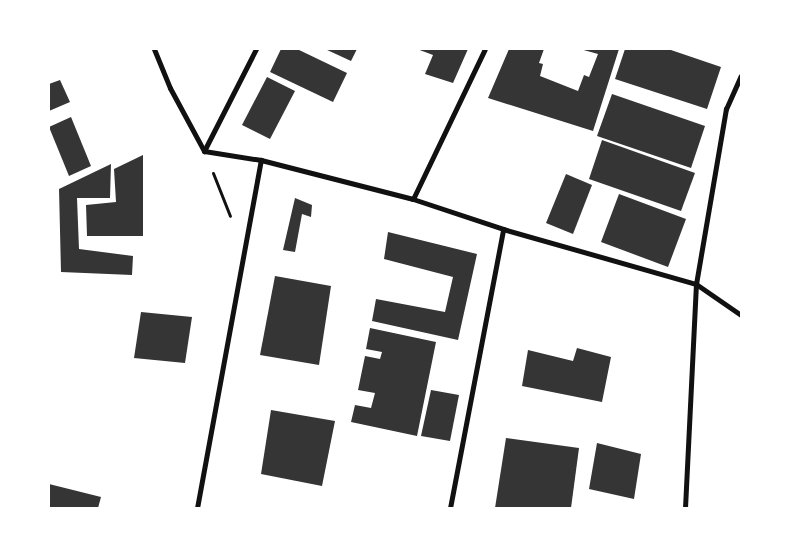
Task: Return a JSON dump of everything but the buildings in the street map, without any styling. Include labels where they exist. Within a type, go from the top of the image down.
[{"type":"street","points":[[154,49],[170,88],[204,151]]},
{"type":"street","points":[[204,151],[256,49]]},
{"type":"street","points":[[413,199],[485,49]]},
{"type":"street","points":[[685,508],[696,284],[726,109],[741,76]]},
{"type":"street","points":[[204,151],[261,160],[413,199],[503,229],[696,284],[741,315]]},
{"type":"street","points":[[197,508],[261,160]]},
{"type":"street","points":[[450,508],[503,229]]},
{"type":"path","points":[[204,151],[244,253]]}]
